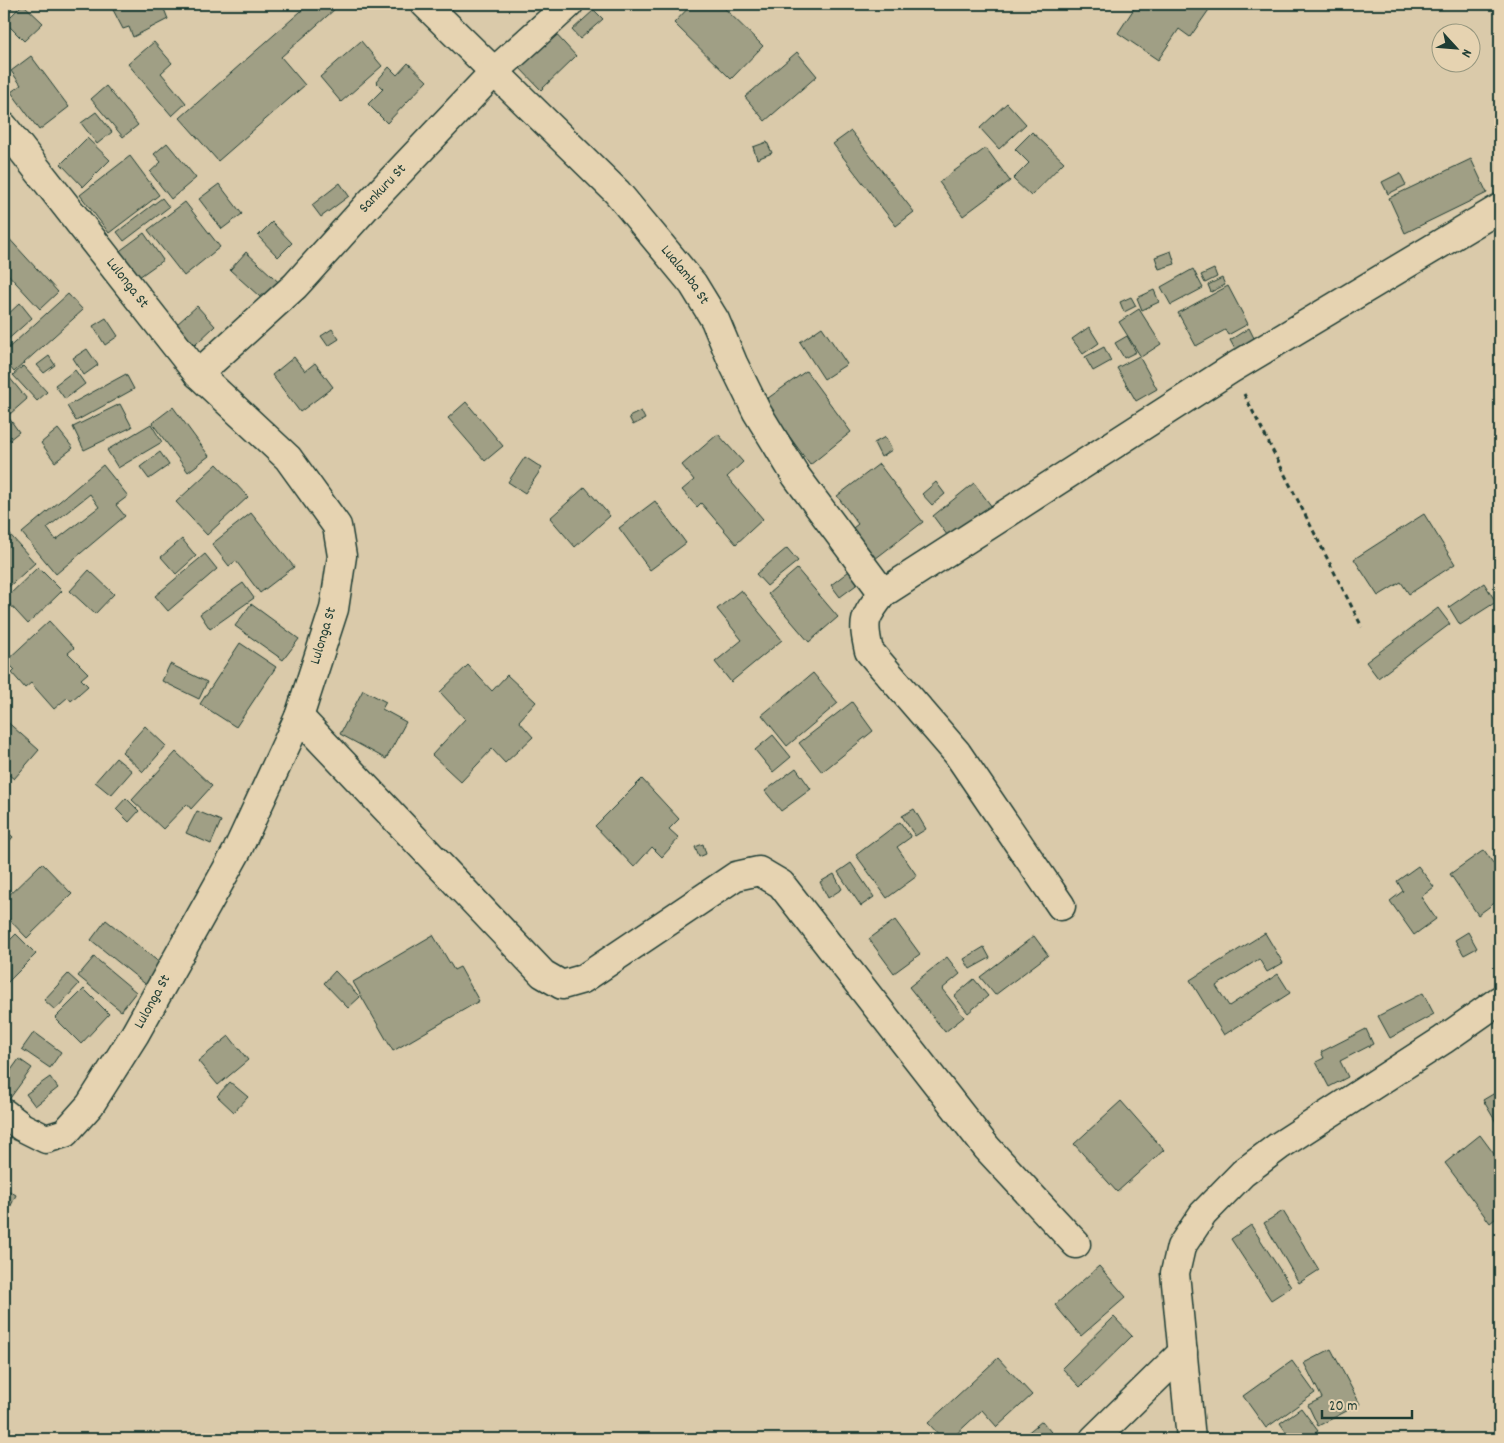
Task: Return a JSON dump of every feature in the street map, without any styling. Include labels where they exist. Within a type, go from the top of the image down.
[{"type":"street","name":"Lualamba St","points":[[425,4],[617,192],[693,284],[715,320],[757,412],[796,476],[883,593]]},
{"type":"street","name":"Sankuru St","points":[[198,374],[295,286],[367,206],[495,71],[569,4]]},
{"type":"street","name":"Lulonga St","points":[[4,127],[198,374],[288,458],[337,526],[342,556],[334,609],[299,717],[237,851],[135,1034],[90,1105],[65,1132],[46,1139],[22,1128],[4,1113]]},
{"type":"street","points":[[1061,906],[957,753],[869,651],[864,630],[868,613],[883,593],[1232,369],[1500,208]]},
{"type":"street","points":[[299,717],[543,974],[562,985],[583,979],[736,876],[759,871],[781,884],[987,1148],[1076,1244]]},
{"type":"street","points":[[1191,1439],[1175,1273],[1181,1247],[1203,1214],[1243,1173],[1279,1146],[1443,1040],[1500,1000]]},
{"type":"street","points":[[1094,1439],[1182,1352]]},
{"type":"path","points":[[1232,369],[1362,627]]},
{"type":"building","points":[[4,4],[16,4],[8,12],[4,8]]},
{"type":"building","points":[[23,4],[43,23],[24,41],[5,22]]},
{"type":"building","points":[[110,4],[162,4],[168,19],[133,37],[129,27],[123,29]]},
{"type":"building","points":[[309,4],[330,4],[335,9],[281,57],[305,85],[218,161],[180,118]]},
{"type":"building","points":[[692,4],[720,4],[763,46],[731,79],[674,23]]},
{"type":"building","points":[[1137,4],[1213,4],[1190,37],[1179,29],[1158,60],[1118,33]]},
{"type":"building","points":[[594,10],[603,19],[580,39],[572,30]]},
{"type":"building","points":[[553,31],[576,56],[541,90],[517,65]]},
{"type":"building","points":[[361,41],[382,66],[341,102],[320,77]]},
{"type":"building","points":[[154,42],[172,63],[161,73],[186,103],[172,116],[128,64]]},
{"type":"building","points":[[797,52],[817,76],[765,121],[745,97]]},
{"type":"building","points":[[31,56],[69,107],[39,130],[11,92],[21,85],[11,71]]},
{"type":"building","points":[[408,63],[427,81],[387,123],[368,104],[383,89],[376,82],[389,67],[397,75]]},
{"type":"building","points":[[106,86],[138,125],[123,137],[91,99]]},
{"type":"building","points":[[1007,103],[1026,124],[999,149],[980,128]]},
{"type":"building","points":[[96,112],[112,132],[97,144],[81,123]]},
{"type":"building","points":[[851,131],[914,212],[896,226],[833,144]]},
{"type":"building","points":[[1032,132],[1064,162],[1031,196],[1013,179],[1029,163],[1015,149]]},
{"type":"building","points":[[87,138],[110,160],[83,187],[61,164]]},
{"type":"building","points":[[767,142],[772,153],[757,159],[753,147]]},
{"type":"building","points":[[167,143],[196,178],[171,199],[150,172],[161,162],[154,154]]},
{"type":"building","points":[[986,148],[1010,181],[963,216],[939,182]]},
{"type":"building","points":[[130,156],[159,195],[109,233],[80,195]]},
{"type":"building","points":[[1471,159],[1487,193],[1405,233],[1389,198]]},
{"type":"building","points":[[1400,173],[1406,185],[1388,194],[1382,182]]},
{"type":"building","points":[[340,183],[349,196],[321,217],[312,205]]},
{"type":"building","points":[[219,184],[242,214],[222,229],[199,199]]},
{"type":"building","points":[[162,198],[169,207],[124,241],[117,232]]},
{"type":"building","points":[[185,202],[220,247],[184,276],[148,230]]},
{"type":"building","points":[[272,222],[292,243],[278,257],[258,236]]},
{"type":"building","points":[[4,233],[58,292],[40,309],[4,270]]},
{"type":"building","points":[[144,233],[163,260],[132,282],[113,256]]},
{"type":"building","points":[[1171,251],[1175,264],[1159,269],[1155,257]]},
{"type":"building","points":[[246,252],[285,288],[269,305],[230,270]]},
{"type":"building","points":[[1193,269],[1203,288],[1171,305],[1161,287]]},
{"type":"building","points":[[1214,269],[1217,277],[1205,283],[1201,275]]},
{"type":"building","points":[[1222,278],[1225,285],[1211,292],[1208,285]]},
{"type":"building","points":[[1228,286],[1248,324],[1228,335],[1225,330],[1196,346],[1178,313]]},
{"type":"building","points":[[1154,290],[1159,302],[1142,310],[1137,298]]},
{"type":"building","points":[[68,294],[83,310],[14,372],[4,360],[4,352]]},
{"type":"building","points":[[1131,297],[1136,306],[1124,312],[1120,302]]},
{"type":"building","points":[[20,303],[32,318],[4,343],[4,318]]},
{"type":"building","points":[[197,306],[215,326],[195,345],[176,325]]},
{"type":"building","points":[[1139,309],[1161,344],[1141,357],[1119,322]]},
{"type":"building","points":[[106,318],[118,336],[105,345],[93,326]]},
{"type":"building","points":[[822,327],[847,364],[824,379],[800,342]]},
{"type":"building","points":[[1089,327],[1099,343],[1083,354],[1072,339]]},
{"type":"building","points":[[1249,328],[1256,342],[1237,353],[1230,340]]},
{"type":"building","points":[[332,329],[339,339],[328,346],[321,336]]},
{"type":"building","points":[[1127,336],[1136,352],[1124,358],[1115,343]]},
{"type":"building","points":[[1104,347],[1111,361],[1093,371],[1085,357]]},
{"type":"building","points":[[87,349],[98,365],[84,375],[73,358]]},
{"type":"building","points":[[49,356],[55,365],[44,373],[37,365]]},
{"type":"building","points":[[1139,356],[1157,389],[1136,401],[1117,368]]},
{"type":"building","points":[[294,357],[305,371],[315,363],[333,387],[300,412],[272,375]]},
{"type":"building","points":[[23,366],[47,392],[37,401],[13,375]]},
{"type":"building","points":[[75,370],[85,384],[65,399],[55,385]]},
{"type":"building","points":[[4,371],[27,399],[10,414],[4,407]]},
{"type":"building","points":[[806,371],[851,432],[810,465],[764,401]]},
{"type":"building","points":[[126,374],[134,389],[76,421],[67,406]]},
{"type":"building","points":[[466,402],[503,446],[485,461],[448,418]]},
{"type":"building","points":[[120,404],[132,427],[84,450],[73,427]]},
{"type":"building","points":[[173,407],[209,456],[188,472],[152,423]]},
{"type":"building","points":[[641,411],[645,419],[633,425],[629,417]]},
{"type":"building","points":[[9,418],[19,432],[4,444],[4,421]]},
{"type":"building","points":[[151,424],[162,442],[118,468],[107,450]]},
{"type":"building","points":[[58,429],[73,448],[55,462],[41,443]]},
{"type":"building","points":[[718,434],[743,462],[727,477],[763,519],[736,544],[701,503],[697,507],[682,490],[694,480],[682,465]]},
{"type":"building","points":[[885,437],[892,450],[881,457],[874,443]]},
{"type":"building","points":[[160,452],[169,465],[149,479],[140,467]]},
{"type":"building","points":[[525,457],[542,468],[525,493],[508,482]]},
{"type":"building","points":[[217,464],[248,497],[207,535],[176,502]]},
{"type":"building","points":[[879,464],[923,522],[871,562],[848,532],[858,524],[837,496]]},
{"type":"building","points":[[103,465],[128,496],[116,505],[125,516],[56,574],[22,533]],"holes":[[[90,494],[99,507],[56,540],[47,528]]]},
{"type":"building","points":[[936,482],[945,494],[932,505],[922,494]]},
{"type":"building","points":[[974,483],[995,511],[953,543],[933,516]]},
{"type":"building","points":[[585,487],[610,516],[575,547],[550,518]]},
{"type":"building","points":[[655,501],[686,543],[650,570],[619,528]]},
{"type":"building","points":[[251,513],[294,567],[260,593],[236,561],[229,566],[212,544]]},
{"type":"building","points":[[1424,514],[1455,564],[1409,594],[1401,582],[1378,596],[1354,559]]},
{"type":"building","points":[[6,530],[35,563],[4,591],[4,532]]},
{"type":"building","points":[[182,539],[196,556],[176,574],[161,557]]},
{"type":"building","points":[[787,548],[798,561],[767,586],[756,574]]},
{"type":"building","points":[[205,554],[217,569],[168,611],[155,596]]},
{"type":"building","points":[[38,567],[62,591],[28,624],[5,599]]},
{"type":"building","points":[[853,568],[863,580],[840,597],[831,585]]},
{"type":"building","points":[[797,569],[838,617],[809,642],[768,594]]},
{"type":"building","points":[[89,570],[114,594],[95,614],[70,591]]},
{"type":"building","points":[[243,583],[254,598],[210,629],[200,614]]},
{"type":"building","points":[[1484,583],[1496,602],[1460,625],[1449,607]]},
{"type":"building","points":[[741,590],[782,640],[731,682],[715,662],[742,640],[717,609]]},
{"type":"building","points":[[251,604],[299,639],[283,660],[235,626]]},
{"type":"building","points":[[1438,608],[1450,624],[1378,678],[1366,662]]},
{"type":"building","points":[[49,621],[74,648],[68,653],[88,673],[81,679],[88,686],[71,701],[68,697],[54,709],[31,683],[25,688],[12,673],[15,670],[6,661]]},
{"type":"building","points":[[240,643],[276,667],[236,727],[200,704]]},
{"type":"building","points":[[170,664],[207,682],[199,699],[162,681]]},
{"type":"building","points":[[468,665],[492,691],[507,675],[536,702],[519,721],[533,737],[505,763],[492,749],[461,782],[432,755],[465,719],[440,692]]},
{"type":"building","points":[[813,673],[838,703],[787,746],[762,715]]},
{"type":"building","points":[[363,690],[386,702],[382,709],[406,722],[386,759],[340,734]]},
{"type":"building","points":[[852,702],[873,731],[822,772],[799,743]]},
{"type":"building","points":[[4,719],[39,750],[14,779],[4,771]]},
{"type":"building","points":[[145,726],[166,746],[143,772],[122,752]]},
{"type":"building","points":[[773,735],[791,757],[773,772],[755,750]]},
{"type":"building","points":[[176,752],[212,786],[191,809],[187,804],[163,829],[132,800]]},
{"type":"building","points":[[116,758],[132,771],[111,795],[95,782]]},
{"type":"building","points":[[796,768],[811,789],[781,811],[765,791]]},
{"type":"building","points":[[642,779],[679,819],[669,829],[679,838],[662,857],[652,847],[634,867],[595,826]]},
{"type":"building","points":[[126,798],[139,811],[129,822],[116,809]]},
{"type":"building","points":[[914,809],[926,829],[915,836],[902,816]]},
{"type":"building","points":[[197,811],[221,821],[211,844],[186,833]]},
{"type":"building","points":[[900,822],[911,837],[897,847],[917,876],[887,898],[856,855]]},
{"type":"building","points":[[4,829],[13,837],[4,847]]},
{"type":"building","points":[[703,844],[706,854],[699,857],[695,847]]},
{"type":"building","points":[[1484,850],[1500,873],[1500,899],[1478,915],[1450,874]]},
{"type":"building","points":[[42,863],[72,894],[27,938],[4,914],[4,900]]},
{"type":"building","points":[[851,863],[874,897],[861,906],[838,872]]},
{"type":"building","points":[[1418,866],[1434,887],[1421,897],[1436,919],[1414,935],[1390,901],[1403,891],[1397,881]]},
{"type":"building","points":[[834,874],[842,889],[828,898],[820,882]]},
{"type":"building","points":[[106,920],[165,967],[149,987],[91,940]]},
{"type":"building","points":[[895,920],[920,954],[894,973],[869,939]]},
{"type":"building","points":[[1468,932],[1477,948],[1464,955],[1455,940]]},
{"type":"building","points":[[1265,933],[1283,963],[1267,972],[1259,959],[1216,986],[1229,1006],[1278,974],[1290,993],[1224,1035],[1190,980]]},
{"type":"building","points":[[16,934],[36,954],[4,986],[4,946]]},
{"type":"building","points":[[433,935],[454,970],[460,967],[479,1001],[393,1051],[353,982]]},
{"type":"building","points":[[1034,936],[1048,955],[995,995],[980,977]]},
{"type":"building","points":[[984,947],[990,958],[970,969],[964,959]]},
{"type":"building","points":[[94,957],[136,992],[121,1011],[78,976]]},
{"type":"building","points":[[947,957],[960,974],[942,989],[964,1017],[945,1032],[909,987]]},
{"type":"building","points":[[335,971],[360,997],[348,1008],[324,983]]},
{"type":"building","points":[[68,974],[79,984],[55,1010],[44,1000]]},
{"type":"building","points":[[974,979],[988,996],[968,1013],[954,996]]},
{"type":"building","points":[[84,989],[109,1014],[81,1044],[55,1018]]},
{"type":"building","points":[[1423,993],[1434,1014],[1390,1038],[1378,1016]]},
{"type":"building","points":[[1366,1029],[1373,1044],[1340,1061],[1348,1077],[1329,1087],[1316,1062],[1324,1058],[1321,1052]]},
{"type":"building","points":[[34,1032],[61,1052],[50,1068],[22,1049]]},
{"type":"building","points":[[229,1036],[248,1060],[218,1085],[198,1061]]},
{"type":"building","points":[[19,1059],[32,1068],[8,1101],[4,1099],[4,1080]]},
{"type":"building","points":[[50,1077],[58,1088],[35,1106],[26,1094]]},
{"type":"building","points":[[230,1082],[248,1097],[234,1112],[217,1096]]},
{"type":"building","points":[[1500,1090],[1500,1129],[1483,1100]]},
{"type":"building","points":[[1121,1101],[1164,1150],[1117,1192],[1074,1144]]},
{"type":"building","points":[[1480,1135],[1500,1162],[1500,1215],[1490,1223],[1445,1163]]},
{"type":"building","points":[[6,1189],[16,1195],[6,1216],[4,1215],[4,1194]]},
{"type":"building","points":[[1283,1211],[1319,1270],[1299,1283],[1264,1223]]},
{"type":"building","points":[[1251,1225],[1291,1287],[1271,1300],[1231,1239]]},
{"type":"building","points":[[1099,1266],[1126,1297],[1081,1336],[1055,1305]]},
{"type":"building","points":[[1114,1317],[1132,1336],[1080,1387],[1062,1368]]},
{"type":"building","points":[[1331,1349],[1360,1404],[1318,1426],[1308,1405],[1322,1398],[1304,1363]]},
{"type":"building","points":[[998,1358],[1032,1395],[997,1427],[982,1410],[951,1439],[943,1439],[928,1423]]},
{"type":"building","points":[[1292,1361],[1315,1393],[1266,1428],[1243,1396]]},
{"type":"building","points":[[1301,1408],[1318,1431],[1307,1439],[1291,1439],[1280,1423]]},
{"type":"building","points":[[1042,1421],[1055,1437],[1052,1439],[1020,1439]]}]
